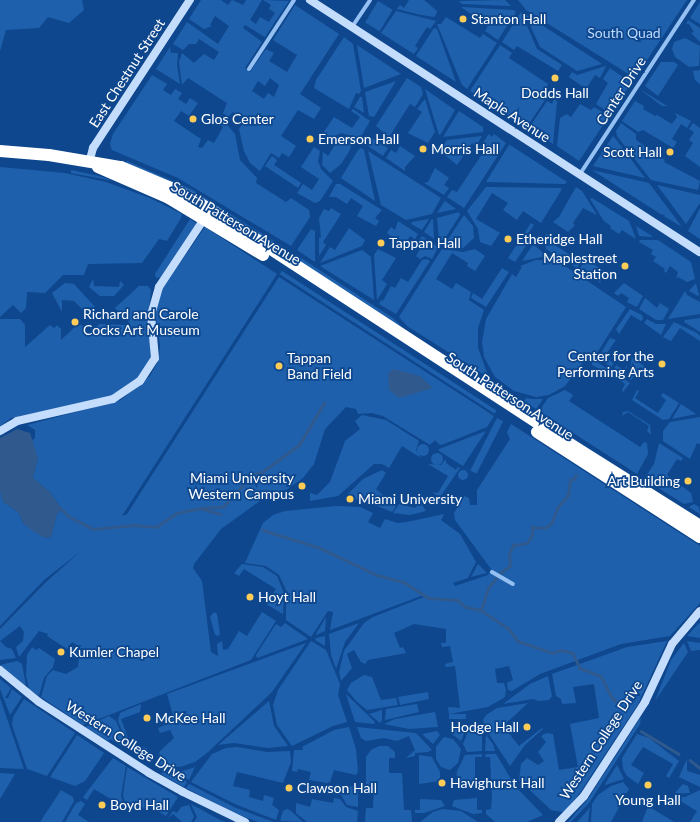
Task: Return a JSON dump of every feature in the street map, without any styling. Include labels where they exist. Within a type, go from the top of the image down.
[{"type":"highway","name":"South Patterson Avenue","points":[[0,151],[49,155],[121,167],[140,174],[208,214],[700,526]]},
{"type":"highway","name":"South Patterson Avenue","points":[[208,214],[700,537]]},
{"type":"street","name":"East Chestnut Street","points":[[89,162],[93,148],[190,0]]},
{"type":"street","points":[[249,69],[294,0]]},
{"type":"street","name":"Maple Avenue","points":[[310,0],[700,252]]},
{"type":"street","points":[[352,27],[370,0]]},
{"type":"street","name":"Center Drive","points":[[579,174],[694,0]]},
{"type":"street","points":[[0,431],[18,421],[102,402],[123,395],[140,381],[155,358],[151,315],[159,287],[208,214]]},
{"type":"street","points":[[492,572],[513,584]]},
{"type":"street","name":"Western College Drive","points":[[560,822],[584,796],[645,702],[672,644],[700,611]]},
{"type":"street","name":"Western College Drive","points":[[0,670],[39,702],[107,746],[183,792],[245,822]]},
{"type":"green space","points":[[0,0],[82,0],[84,10],[69,23],[48,17],[39,28],[6,30],[0,51]]},
{"type":"green space","points":[[201,0],[221,0],[228,5],[232,0],[243,5],[246,0],[262,0],[250,20],[256,24],[260,17],[269,22],[275,13],[269,9],[271,5],[263,0],[289,1],[265,37],[245,25],[243,28],[262,42],[245,68],[250,72],[266,49],[274,53],[269,61],[287,72],[297,55],[273,40],[295,5],[339,34],[300,94],[321,108],[314,119],[298,110],[281,136],[296,146],[289,157],[282,153],[279,158],[271,153],[260,171],[250,163],[244,151],[239,129],[245,120],[233,112],[228,117],[223,113],[227,103],[188,78],[182,85],[179,62],[182,53],[194,63],[204,54],[214,60],[219,52],[199,39],[196,44],[189,44],[183,50],[173,44],[187,22],[218,44],[229,26],[215,16],[210,25],[212,26],[204,29],[189,19]],"holes":[[[270,78],[279,85],[274,97],[268,93],[264,99],[252,91],[258,81],[265,86]]]},
{"type":"green space","points":[[409,0],[424,0],[437,11],[436,15],[434,17],[421,15],[397,9],[400,5],[404,8]]},
{"type":"green space","points":[[505,0],[511,6],[462,4],[459,1]]},
{"type":"green space","name":"South Quad","points":[[518,0],[687,0],[635,78],[526,10]]},
{"type":"green space","points":[[378,1],[393,10],[380,31],[365,22]]},
{"type":"green space","points":[[700,2],[700,24],[690,18]]},
{"type":"green space","points":[[461,7],[514,10],[516,12],[498,40],[485,31],[488,26]]},
{"type":"green space","points":[[396,11],[436,21],[430,29],[427,27],[415,46],[418,48],[414,54],[381,33]]},
{"type":"green space","points":[[521,12],[537,49],[562,65],[558,71],[517,46],[514,50],[502,42]]},
{"type":"green space","points":[[525,14],[602,64],[577,71],[540,47]]},
{"type":"green space","points":[[446,17],[480,38],[483,34],[497,43],[467,89],[462,85],[437,24],[441,24]]},
{"type":"green space","points":[[688,20],[700,28],[700,42],[691,33],[694,32],[689,24],[686,24]]},
{"type":"green space","points":[[434,28],[437,29],[456,82],[416,56]]},
{"type":"green space","points":[[344,37],[353,44],[361,91],[359,94],[356,93],[349,109],[314,88],[316,80]]},
{"type":"green space","points":[[685,38],[700,46],[699,66],[689,67],[675,57],[672,49],[674,42]]},
{"type":"green space","points":[[357,45],[401,74],[364,88]]},
{"type":"green space","points":[[500,45],[512,53],[509,58],[548,84],[546,89],[550,92],[527,127],[470,91]]},
{"type":"green space","points":[[170,47],[171,53],[178,53],[177,65],[180,84],[156,69]]},
{"type":"green space","points":[[661,62],[674,62],[678,65],[658,96],[645,86]]},
{"type":"green space","points":[[606,66],[600,78],[595,75],[586,89],[569,77],[572,72],[577,75]]},
{"type":"green space","points":[[610,68],[631,83],[611,114],[596,104],[608,83],[603,79]]},
{"type":"green space","points":[[700,70],[700,84],[695,80],[693,71]]},
{"type":"green space","points":[[152,75],[167,84],[163,90],[171,95],[175,89],[182,93],[178,99],[186,104],[190,98],[198,103],[189,116],[181,111],[174,121],[201,139],[198,147],[202,148],[208,140],[214,143],[223,127],[217,122],[218,118],[224,121],[235,134],[240,160],[257,178],[256,183],[286,202],[291,198],[309,210],[310,217],[291,246],[178,178],[112,150],[110,144],[113,134]]},
{"type":"green space","points":[[407,78],[421,87],[423,94],[415,107],[410,104],[389,137],[376,126]]},
{"type":"green space","points":[[396,81],[374,117],[369,116],[365,92]]},
{"type":"green space","points":[[425,89],[455,110],[440,135],[439,135]]},
{"type":"green space","points":[[643,91],[667,106],[662,106]]},
{"type":"green space","points":[[360,97],[362,97],[364,113],[354,107]]},
{"type":"green space","points":[[555,98],[557,102],[553,144],[529,128],[547,101],[552,104]]},
{"type":"green space","points":[[425,99],[435,132],[428,143],[408,133],[422,112],[417,109]]},
{"type":"green space","points":[[635,101],[644,106],[643,109],[672,124],[677,117],[675,113],[691,121],[687,128],[681,124],[672,139],[677,142],[673,148],[643,130],[638,132],[622,121]]},
{"type":"green space","points":[[580,104],[591,110],[594,107],[609,116],[579,161],[557,146],[560,118],[567,114],[571,117]]},
{"type":"green space","points":[[353,109],[370,121],[360,138],[341,133],[327,140],[321,136],[334,117],[352,128],[360,117],[351,111]]},
{"type":"green space","points":[[459,111],[483,127],[483,132],[443,137]]},
{"type":"green space","points":[[621,123],[636,134],[636,140],[665,160],[664,162],[700,181],[698,190],[651,180],[617,136],[616,131]]},
{"type":"green space","points":[[693,123],[700,128],[700,167],[685,156],[693,143],[689,140],[694,132],[689,129]]},
{"type":"green space","points":[[489,134],[492,137],[494,134],[506,143],[464,208],[447,197],[452,190],[457,192],[484,151],[479,148]]},
{"type":"green space","points":[[343,136],[352,140],[350,150],[341,164],[330,173],[322,165],[323,152],[328,156],[335,145],[330,142]]},
{"type":"green space","points":[[482,136],[476,146],[472,143],[457,165],[440,151],[447,140]]},
{"type":"green space","points":[[613,136],[615,138],[645,178],[593,166]]},
{"type":"green space","points":[[370,137],[388,148],[383,156],[365,144],[367,138]]},
{"type":"green space","points":[[509,145],[567,182],[565,184],[486,182]]},
{"type":"green space","points":[[400,146],[415,156],[405,167],[405,171],[386,158],[391,150],[396,153]]},
{"type":"green space","points":[[314,147],[320,151],[318,161],[321,169],[333,181],[320,201],[315,203],[297,193],[303,184],[312,190],[319,179],[301,167]]},
{"type":"green space","points":[[361,148],[364,150],[375,201],[341,178],[358,150]]},
{"type":"green space","points":[[368,151],[441,198],[432,214],[406,220],[381,205]]},
{"type":"green space","points":[[272,156],[277,160],[274,165],[301,183],[298,188],[265,166]]},
{"type":"green space","points":[[127,161],[191,189],[288,250],[285,252],[263,241],[252,229],[215,206],[166,179],[125,163]]},
{"type":"green space","points":[[0,167],[65,173],[106,182],[150,198],[182,214],[181,218],[167,241],[159,239],[142,263],[88,264],[84,275],[63,275],[45,293],[27,292],[26,308],[21,313],[13,305],[0,317]]},
{"type":"green space","points":[[435,168],[449,178],[444,185],[449,188],[444,195],[424,183],[428,182]]},
{"type":"green space","points":[[71,170],[99,176],[114,181],[71,173]]},
{"type":"green space","points":[[592,170],[649,183],[682,227],[664,216],[665,214],[662,215]]},
{"type":"green space","points":[[336,184],[340,184],[382,210],[375,218],[379,221],[376,226],[357,216],[363,206],[351,198],[347,204],[336,197],[329,197]]},
{"type":"green space","points":[[657,185],[700,195],[700,203],[686,224]]},
{"type":"green space","points":[[486,187],[562,189],[541,223],[523,211],[517,220],[503,210],[508,203],[492,193],[476,219],[500,233],[491,246],[480,242],[478,229],[467,211]]},
{"type":"green space","points":[[576,187],[582,191],[597,215],[583,208],[573,223],[575,225],[568,232],[553,222],[559,217]]},
{"type":"green space","points":[[592,198],[629,221],[636,239],[622,230],[619,234],[610,228],[611,226],[604,221],[590,199]]},
{"type":"green space","points":[[445,201],[456,209],[437,213],[444,202]]},
{"type":"green space","points":[[331,208],[341,214],[323,242],[326,245],[319,256],[319,238],[321,237],[319,218],[324,209],[329,211]]},
{"type":"green space","points":[[700,208],[700,239],[688,231]]},
{"type":"green space","points":[[459,212],[460,215],[444,240],[439,239],[437,218]]},
{"type":"green space","points":[[464,215],[473,226],[474,238],[463,248],[447,247],[445,244]]},
{"type":"green space","points":[[190,219],[197,224],[161,277],[156,278],[155,274]]},
{"type":"green space","points":[[429,219],[422,230],[411,224],[412,222]]},
{"type":"green space","points":[[432,219],[433,220],[434,239],[424,232]]},
{"type":"green space","points":[[398,221],[418,234],[415,239],[410,236],[404,246],[387,233],[391,227],[395,230]]},
{"type":"green space","points":[[531,223],[534,225],[529,232],[533,235],[515,262],[508,258]]},
{"type":"green space","points":[[636,226],[652,236],[652,237],[639,236]]},
{"type":"green space","points":[[205,227],[277,274],[122,516],[127,514],[279,277],[494,416],[487,427],[440,445],[435,440],[430,445],[383,416],[372,413],[358,414],[356,409],[346,407],[325,429],[314,464],[303,478],[286,490],[264,498],[221,529],[194,564],[193,568],[202,581],[211,652],[218,656],[217,644],[222,641],[223,650],[228,649],[239,631],[247,636],[262,612],[276,621],[251,660],[83,725],[41,697],[47,676],[53,670],[66,674],[78,667],[79,659],[75,654],[80,647],[72,642],[67,649],[47,636],[48,634],[39,631],[19,657],[16,647],[23,641],[24,632],[20,626],[0,641],[0,629],[46,582],[81,551],[44,580],[0,626],[0,492],[3,502],[18,512],[23,523],[45,538],[51,537],[57,514],[62,509],[50,492],[33,478],[38,458],[31,441],[35,438],[35,430],[27,425],[121,400],[150,376],[159,359],[160,345],[155,312],[163,288]]},
{"type":"green space","points":[[349,228],[365,240],[362,246],[320,263],[330,247],[335,250]]},
{"type":"green space","points":[[311,229],[315,231],[315,262],[297,250]]},
{"type":"green space","points":[[547,234],[550,235],[547,240],[581,262],[577,268],[546,249],[544,236]]},
{"type":"green space","points":[[422,236],[438,247],[432,259],[425,256],[420,259],[416,256],[423,244],[419,241]]},
{"type":"green space","points":[[640,240],[658,240],[691,262],[695,279],[687,282],[678,277],[676,279],[678,272],[670,266],[666,273],[664,271],[665,269],[653,261],[656,257],[651,254],[653,250],[639,242]]},
{"type":"green space","points":[[534,245],[547,256],[522,261],[532,246]]},
{"type":"green space","points":[[378,249],[396,258],[382,280],[387,284],[377,300],[374,255]]},
{"type":"green space","points":[[442,249],[463,252],[475,249],[485,256],[475,271],[467,266],[468,263],[452,253],[436,279],[452,289],[456,283],[471,292],[469,300],[484,310],[478,328],[478,348],[489,378],[407,326],[399,317]]},
{"type":"green space","points":[[362,250],[371,257],[374,300],[320,266]]},
{"type":"green space","points":[[295,254],[393,318],[404,329],[505,396],[295,259]]},
{"type":"green space","points":[[427,259],[430,261],[396,314],[379,304],[381,300],[383,301],[391,286],[395,288],[401,278],[408,282],[422,260]]},
{"type":"green space","points":[[586,259],[605,272],[600,283],[593,275],[591,278],[587,276],[589,272],[585,269],[582,272],[579,270]]},
{"type":"green space","points":[[536,260],[551,260],[562,264],[626,307],[595,356],[584,361],[565,386],[549,395],[536,397],[514,391],[495,377],[484,357],[482,342],[486,319],[512,274],[516,277],[522,267],[520,266]]},
{"type":"green space","points":[[502,268],[509,272],[486,307],[471,298],[473,293],[482,299]]},
{"type":"green space","points":[[282,271],[497,410],[495,414],[280,274]]},
{"type":"green space","points":[[93,279],[94,286],[119,287],[120,281],[124,285],[114,296],[100,296],[89,287]]},
{"type":"green space","points":[[65,283],[74,284],[95,307],[87,307],[87,314],[74,301],[62,300],[62,312],[52,293]]},
{"type":"green space","points":[[624,283],[643,296],[637,307],[627,302],[629,298],[621,293],[618,296],[614,293]]},
{"type":"green space","points":[[696,283],[699,295],[698,296],[689,291]]},
{"type":"green space","points":[[139,286],[148,286],[151,290],[148,318],[151,357],[138,378],[118,393],[105,398],[11,418],[0,426],[0,319],[20,319],[25,325],[25,347],[50,325],[54,328],[57,325],[61,329],[61,340],[78,324],[86,327],[86,335],[99,324],[131,325],[115,308]]},
{"type":"green space","points":[[685,291],[687,295],[700,302],[700,314],[668,319]]},
{"type":"green space","points":[[645,298],[657,308],[660,303],[669,309],[663,320],[656,320],[639,309]]},
{"type":"green space","points":[[630,309],[642,315],[643,319],[641,321],[631,315],[619,334],[616,329]]},
{"type":"green space","points":[[700,318],[700,332],[684,322],[685,320]]},
{"type":"green space","points":[[647,319],[656,324],[666,324],[661,335],[644,323]]},
{"type":"green space","points":[[674,322],[697,333],[700,336],[700,341],[680,328],[671,341],[663,337]]},
{"type":"green space","points":[[610,338],[616,340],[604,357],[614,363],[611,367],[598,358]]},
{"type":"green space","points":[[632,358],[652,371],[650,374],[640,367],[631,380],[628,378]]},
{"type":"green space","points":[[592,360],[609,370],[604,371],[592,365]]},
{"type":"green space","points":[[616,365],[624,370],[627,365],[625,376],[614,369]]},
{"type":"green space","points":[[613,372],[630,383],[623,392],[622,390],[625,384],[612,374]]},
{"type":"green space","points":[[565,390],[573,395],[569,401],[640,447],[644,442],[647,443],[648,454],[637,474],[539,411],[548,398]]},
{"type":"green space","points":[[637,390],[639,391],[635,398],[658,413],[666,400],[661,396],[663,393],[679,403],[669,419],[663,420],[632,400]]},
{"type":"green space","points":[[508,398],[510,398],[634,477]]},
{"type":"green space","points":[[526,398],[543,399],[536,409],[524,401]]},
{"type":"green space","points":[[681,404],[696,414],[672,419]]},
{"type":"green space","points":[[628,411],[650,425],[651,435],[647,431],[649,426],[628,412],[622,416],[623,412]]},
{"type":"green space","points":[[362,415],[386,420],[419,441],[416,450],[421,458],[402,446],[389,468],[382,464],[374,464],[338,496],[310,501],[310,493],[317,495],[330,482],[345,441],[360,429],[355,421]]},
{"type":"green space","points":[[700,417],[700,444],[697,443],[690,459],[663,441],[663,431],[670,422]]},
{"type":"green space","points":[[497,418],[503,421],[476,474],[470,471]]},
{"type":"green space","points":[[511,424],[700,546],[700,603],[670,636],[621,644],[540,674],[512,691],[508,690],[507,683],[513,680],[509,666],[495,669],[497,683],[504,683],[506,690],[505,697],[488,707],[449,714],[448,707],[460,708],[455,666],[446,667],[445,664],[453,662],[450,646],[442,647],[441,643],[446,643],[446,629],[414,624],[394,633],[400,648],[403,647],[406,653],[368,660],[365,664],[361,662],[354,650],[347,654],[352,668],[341,681],[339,672],[344,651],[364,623],[373,617],[424,597],[421,596],[330,630],[333,612],[328,611],[311,637],[286,620],[286,590],[279,575],[266,566],[245,563],[263,523],[273,515],[285,511],[336,506],[360,507],[373,513],[368,522],[380,528],[385,519],[398,523],[444,514],[441,520],[460,534],[476,562],[468,578],[453,583],[455,586],[488,575],[491,569],[455,520],[454,513],[464,496],[469,498],[470,505],[477,505],[477,490],[510,439],[507,432]]},
{"type":"green space","points":[[486,431],[463,466],[439,451],[439,449]]},
{"type":"green space","points":[[659,443],[683,458],[681,461],[677,459],[667,475],[691,493],[693,502],[684,504],[644,479],[654,464]]},
{"type":"green space","points":[[423,444],[427,446],[429,450],[427,454],[423,456],[419,454],[417,450],[419,446]]},
{"type":"green space","points":[[437,453],[441,455],[443,459],[441,463],[437,465],[433,463],[431,459],[433,455]]},
{"type":"green space","points":[[446,459],[446,463],[456,470],[458,467],[460,468],[440,497],[432,492],[438,493],[448,476],[428,464],[441,465]]},
{"type":"green space","points":[[382,470],[386,473],[376,489],[396,506],[392,512],[362,500],[344,498],[363,479]]},
{"type":"green space","points":[[461,470],[465,470],[467,471],[467,479],[461,480],[458,477],[458,473]]},
{"type":"green space","points":[[420,501],[426,511],[410,515],[393,513],[399,504],[415,508]]},
{"type":"green space","points":[[694,504],[699,507],[700,514],[689,507]]},
{"type":"green space","points":[[242,564],[263,567],[277,576],[284,593],[283,614],[266,604],[276,589],[244,569],[239,576],[234,573]]},
{"type":"green space","points":[[478,564],[487,573],[471,577]]},
{"type":"green space","points":[[214,612],[217,614],[220,634],[218,636],[215,635],[210,617]]},
{"type":"green space","points":[[326,617],[325,631],[316,635],[316,634]]},
{"type":"green space","points":[[285,623],[308,639],[257,658],[256,655],[276,624],[281,627]]},
{"type":"green space","points":[[359,623],[345,642],[336,669],[331,655],[329,634]]},
{"type":"green space","points":[[700,623],[700,638],[687,636],[698,624]]},
{"type":"green space","points":[[325,636],[325,646],[315,640],[316,638]]},
{"type":"green space","points":[[0,641],[6,647],[12,649],[16,658],[0,660]]},
{"type":"green space","points":[[311,641],[326,650],[340,684],[338,695],[347,722],[333,726],[292,746],[277,725],[273,705],[278,690]]},
{"type":"green space","points":[[667,641],[638,704],[579,794],[566,810],[562,812],[551,810],[519,780],[521,764],[527,758],[538,765],[544,761],[538,752],[546,742],[541,736],[546,733],[553,734],[559,770],[578,767],[570,724],[599,718],[594,684],[573,687],[576,703],[562,704],[561,699],[556,696],[552,674],[627,647]]},
{"type":"green space","points":[[687,641],[700,643],[700,650],[691,651]]},
{"type":"green space","points":[[306,643],[272,692],[207,753],[195,762],[180,767],[156,765],[160,751],[174,738],[170,730],[160,733],[158,728],[172,722],[170,717],[173,715],[167,694]]},
{"type":"green space","points":[[684,643],[688,652],[655,701],[671,660]]},
{"type":"green space","points":[[32,647],[36,650],[39,648],[55,659],[53,667],[44,678],[39,696],[29,689],[26,675],[27,655]]},
{"type":"green space","points":[[17,661],[22,664],[26,686],[0,665]]},
{"type":"green space","points":[[364,675],[372,677],[381,700],[396,698],[398,705],[367,710],[356,701],[347,690],[351,683]]},
{"type":"green space","points":[[548,676],[552,696],[549,700],[539,701],[533,699],[503,704],[530,684]]},
{"type":"green space","points":[[0,679],[11,688],[5,698],[8,698],[12,689],[22,697],[10,715],[0,689]]},
{"type":"green space","points":[[428,692],[429,699],[400,705],[398,697]]},
{"type":"green space","points":[[346,694],[375,722],[374,724],[355,722]]},
{"type":"green space","points":[[0,698],[24,769],[0,768]]},
{"type":"green space","points":[[24,699],[75,733],[47,776],[27,769],[12,725],[13,717]]},
{"type":"green space","points":[[269,701],[274,726],[288,746],[268,748],[234,743],[218,745]]},
{"type":"green space","points":[[528,703],[503,726],[519,746],[542,728],[543,729],[525,745],[510,766],[485,728],[483,720],[486,715],[497,708]]},
{"type":"green space","points":[[141,704],[140,712],[121,719],[128,738],[125,738],[118,721],[120,713]]},
{"type":"green space","points":[[417,704],[419,712],[385,720],[386,709]]},
{"type":"green space","points":[[382,710],[382,720],[380,723],[369,714]]},
{"type":"green space","points":[[435,712],[438,727],[409,729],[384,724],[395,719]]},
{"type":"green space","points":[[449,714],[466,714],[466,719],[449,719]]},
{"type":"green space","points":[[109,716],[116,721],[126,745],[122,746],[110,739],[108,741],[85,727]]},
{"type":"green space","points":[[641,717],[640,724],[589,803],[571,822],[568,822],[588,799]]},
{"type":"green space","points":[[464,724],[467,726],[461,741],[452,734],[451,730]]},
{"type":"green space","points":[[475,725],[482,733],[482,751],[467,752],[463,744],[469,729]]},
{"type":"green space","points":[[349,727],[356,749],[358,772],[356,775],[334,770],[330,782],[327,783],[309,780],[311,772],[298,769],[297,772],[292,771],[294,750],[303,750],[302,747],[334,730]]},
{"type":"green space","points":[[357,727],[416,733],[432,750],[428,752],[415,753],[415,756],[406,758],[415,750],[409,736],[397,741],[384,738],[366,741],[361,738]]},
{"type":"green space","points":[[437,731],[440,735],[433,744],[422,734]]},
{"type":"green space","points":[[637,734],[649,738],[679,761],[669,778],[666,776],[673,764],[643,747],[631,765],[644,773],[638,784],[627,776],[623,769],[622,758]]},
{"type":"green space","points":[[77,735],[104,753],[85,781],[75,786],[50,777]]},
{"type":"green space","points":[[486,735],[493,744],[495,751],[485,751]]},
{"type":"green space","points":[[444,737],[453,739],[461,749],[458,763],[450,770],[441,767],[436,759],[436,747]]},
{"type":"green space","points":[[379,746],[388,746],[395,752],[395,758],[389,758],[389,773],[402,773],[404,810],[411,810],[412,822],[365,822],[366,808],[373,808],[374,786],[366,784],[366,757],[371,750]]},
{"type":"green space","points":[[138,747],[147,748],[149,761],[131,751]]},
{"type":"green space","points":[[237,747],[267,752],[290,751],[291,762],[283,783],[237,772],[233,786],[250,790],[249,797],[263,801],[264,795],[274,798],[272,805],[279,810],[276,820],[235,804],[191,782],[212,754],[226,748]]},
{"type":"green space","points":[[482,754],[482,757],[475,757],[475,784],[456,781],[457,771],[465,755]]},
{"type":"green space","points":[[486,754],[496,754],[515,786],[543,815],[527,822],[495,822],[486,814],[486,810],[491,809],[492,797],[490,757],[485,757]]},
{"type":"green space","points":[[419,755],[432,757],[440,772],[440,781],[419,784]]},
{"type":"green space","points":[[113,758],[126,766],[121,796],[124,807],[94,789],[87,800],[83,797]]},
{"type":"green space","points":[[687,759],[687,771],[700,775],[700,787],[679,777]]},
{"type":"green space","points":[[617,765],[624,779],[605,785],[605,784]]},
{"type":"green space","points":[[127,767],[178,797],[166,816],[149,806],[147,810],[134,802],[130,808],[125,804],[123,795]]},
{"type":"green space","points":[[195,767],[189,780],[179,773],[180,772]]},
{"type":"green space","points":[[163,772],[172,772],[187,782],[184,787],[161,774]]},
{"type":"green space","points":[[0,773],[15,774],[0,799]]},
{"type":"green space","points":[[623,782],[629,789],[611,822],[591,822],[592,804],[598,795],[611,786]]},
{"type":"green space","points":[[189,784],[236,808],[274,822],[258,822],[230,811],[186,788]]},
{"type":"green space","points":[[336,784],[355,787],[358,792],[358,807],[347,805],[341,795],[334,793]]},
{"type":"green space","points":[[683,784],[688,786],[690,793],[674,794]]},
{"type":"green space","points":[[61,790],[73,797],[74,801],[62,822],[40,822]]},
{"type":"green space","points":[[700,790],[700,822],[690,822],[697,811],[674,797],[685,797]]},
{"type":"green space","points":[[334,798],[340,799],[346,807],[358,811],[357,822],[307,822],[296,813],[296,803],[310,807],[312,799],[333,803]]},
{"type":"green space","points":[[477,798],[477,810],[482,810],[482,813],[473,814],[452,806],[454,800]]},
{"type":"green space","points":[[420,799],[441,800],[445,806],[424,813],[415,813],[415,810],[420,810]]},
{"type":"green space","points":[[81,801],[85,804],[78,815],[89,822],[65,822],[76,803]]},
{"type":"green space","points":[[191,804],[225,822],[194,822],[197,817]]},
{"type":"green space","points":[[189,805],[194,817],[191,822],[182,822],[173,814],[168,818],[173,811],[177,813],[181,807]]},
{"type":"green space","points":[[648,806],[674,822],[642,822]]},
{"type":"green space","points":[[590,807],[588,822],[577,822],[587,811]]},
{"type":"green space","points":[[287,809],[303,822],[280,821],[283,811]]},
{"type":"green space","points":[[443,809],[461,811],[478,822],[420,822],[433,812]]},
{"type":"shaded area","points":[[394,369],[420,376],[433,388],[399,398],[389,390],[388,373]]},
{"type":"shaded area","points":[[17,429],[30,433],[38,458],[33,478],[50,492],[62,509],[57,514],[51,537],[45,538],[33,531],[23,523],[18,512],[3,502],[0,492],[0,438]]},
{"type":"waterway","points":[[62,509],[68,516],[93,529],[134,525],[156,527],[177,513],[201,508],[223,507],[252,475],[262,472],[299,445],[324,403]]},
{"type":"waterway","points":[[263,530],[320,548],[377,575],[404,582],[429,598],[457,600],[466,607],[481,610],[488,588],[500,573],[510,566],[509,554],[513,545],[527,543],[532,535],[532,527],[545,528],[551,524],[558,507],[568,495],[570,480],[574,479],[576,475]]},
{"type":"waterway","points":[[203,509],[220,514]]},
{"type":"waterway","points":[[481,610],[509,629],[518,641],[552,653],[561,650],[573,653],[580,668],[601,676],[611,696],[621,707]]},
{"type":"waterway","points":[[641,731],[679,754]]},
{"type":"waterway","points":[[690,760],[700,768]]},
{"type":"place","name":"Stanton Hall","points":[[463,19]]},
{"type":"place","name":"Dodds Hall","points":[[555,78]]},
{"type":"place","name":"Glos Center","points":[[193,119]]},
{"type":"place","name":"Emerson Hall","points":[[310,139]]},
{"type":"place","name":"Morris Hall","points":[[423,149]]},
{"type":"place","name":"Scott Hall","points":[[670,152]]},
{"type":"place","name":"Etheridge Hall","points":[[508,239]]},
{"type":"place","name":"Tappan Hall","points":[[381,243]]},
{"type":"place","name":"Maplestreet Station","points":[[625,266]]},
{"type":"place","name":"Richard and Carole Cocks Art Museum","points":[[75,322]]},
{"type":"place","name":"Center for the Performing Arts","points":[[662,364]]},
{"type":"place","name":"Tappan Band Field","points":[[279,366]]},
{"type":"place","name":"Art Building","points":[[688,481]]},
{"type":"place","name":"Miami University Western Campus","points":[[302,486]]},
{"type":"place","name":"Miami University","points":[[350,499]]},
{"type":"place","name":"Hoyt Hall","points":[[250,597]]},
{"type":"place","name":"Kumler Chapel","points":[[61,652]]},
{"type":"place","name":"McKee Hall","points":[[147,718]]},
{"type":"place","name":"Hodge Hall","points":[[527,727]]},
{"type":"place","name":"Havighurst Hall","points":[[442,783]]},
{"type":"place","name":"Young Hall","points":[[648,785]]},
{"type":"place","name":"Clawson Hall","points":[[289,788]]},
{"type":"place","name":"Boyd Hall","points":[[102,805]]}]
